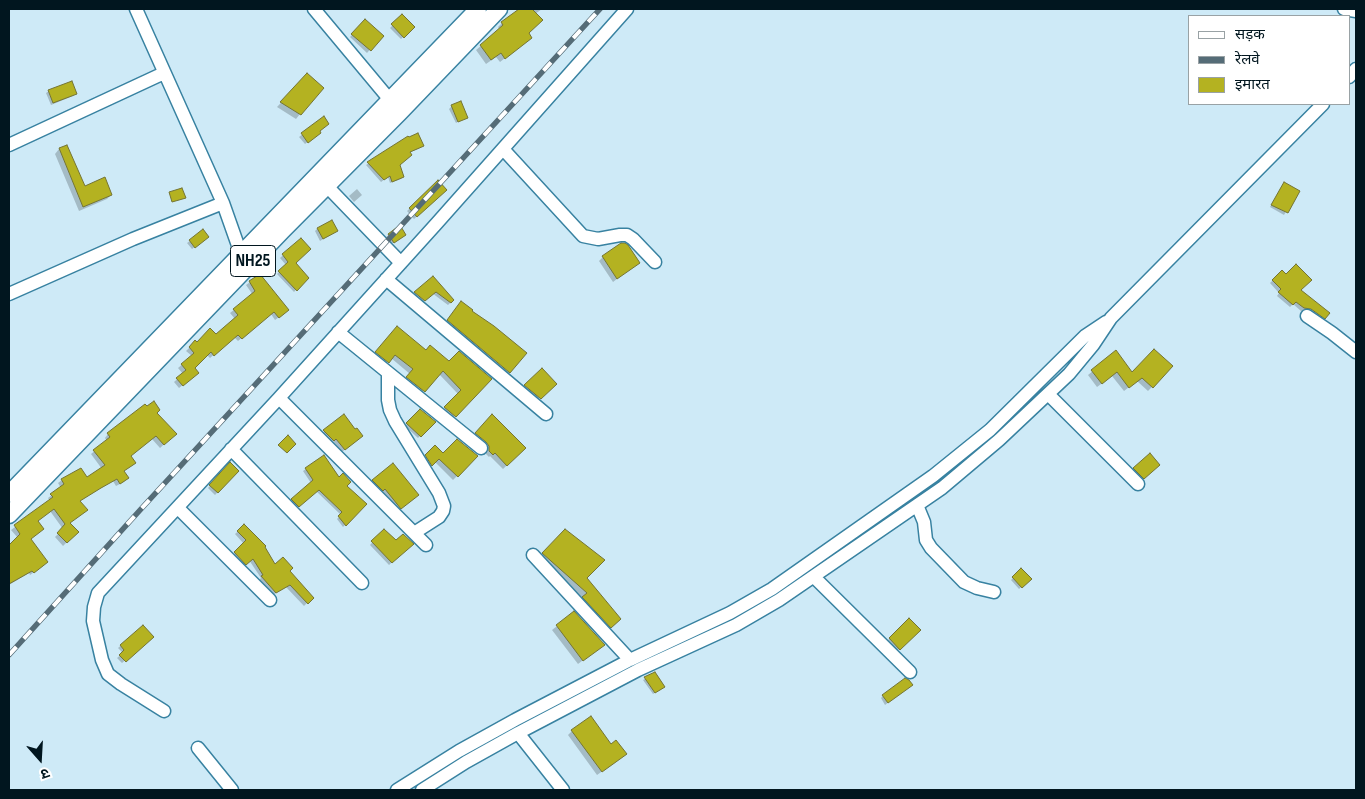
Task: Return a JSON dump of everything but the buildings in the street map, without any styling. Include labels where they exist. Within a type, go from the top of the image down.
[{"type":"main road","name":"NH25","points":[[9,514],[282,230],[390,100],[478,9]]},
{"type":"main road","name":"NH25","points":[[9,494],[241,254],[322,181],[499,9]]},
{"type":"street","points":[[136,9],[222,204],[241,254]]},
{"type":"street","points":[[314,9],[390,100]]},
{"type":"street","points":[[164,711],[108,674],[102,660],[93,621],[94,606],[98,593],[279,398],[503,150],[627,9]]},
{"type":"street","points":[[1344,9],[1356,11]]},
{"type":"street","points":[[9,145],[164,73]]},
{"type":"street","points":[[422,790],[466,762],[518,733],[638,670],[736,625],[814,577],[942,488],[999,440],[1069,374],[1112,318],[1322,105]]},
{"type":"street","points":[[503,150],[583,236],[598,240],[620,234],[627,235],[655,262]]},
{"type":"street","points":[[322,181],[401,263]]},
{"type":"street","points":[[9,294],[133,239],[222,204]]},
{"type":"street","points":[[386,279],[546,414]]},
{"type":"street","points":[[1306,316],[1356,352]]},
{"type":"street","points":[[397,790],[491,733],[630,660],[730,613],[772,589],[926,482],[990,430],[1085,336],[1112,318]]},
{"type":"street","points":[[338,332],[481,448]]},
{"type":"street","points":[[388,373],[388,400],[395,422],[439,493],[444,506],[439,516],[414,533]]},
{"type":"street","points":[[1048,394],[1138,484]]},
{"type":"street","points":[[279,398],[426,545]]},
{"type":"street","points":[[231,449],[362,583]]},
{"type":"street","points":[[917,505],[924,522],[926,540],[931,548],[964,582],[977,588],[994,592]]},
{"type":"street","points":[[178,508],[270,600]]},
{"type":"street","points":[[534,555],[630,660]]},
{"type":"street","points":[[814,577],[910,672]]},
{"type":"street","points":[[518,733],[563,790]]},
{"type":"street","points":[[198,748],[232,790]]},
{"type":"railway","points":[[9,655],[600,9]]}]
